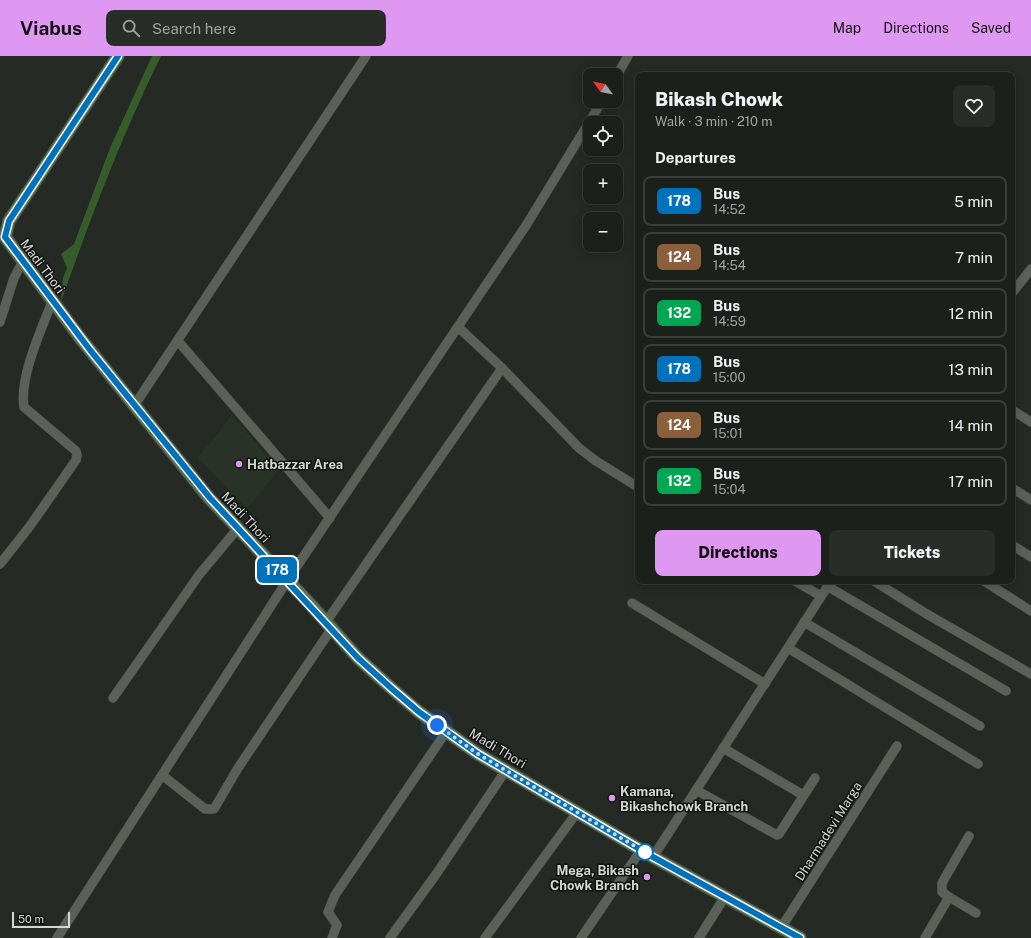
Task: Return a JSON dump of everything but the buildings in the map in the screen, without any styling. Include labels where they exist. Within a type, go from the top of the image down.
[{"type":"main road","name":"Madi Thori","points":[[118,56],[13,216],[2,236],[52,302],[134,406],[210,498],[358,658],[391,688],[446,732],[506,770],[724,898],[800,938]]},
{"type":"street","points":[[134,406],[366,56]]},
{"type":"street","points":[[621,68],[628,56]]},
{"type":"street","points":[[57,938],[287,581],[531,217],[598,108]]},
{"type":"street","points":[[0,322],[14,278],[22,263]]},
{"type":"street","points":[[1015,290],[1031,269]]},
{"type":"street","points":[[0,564],[30,526],[76,460],[77,455],[76,451],[24,407],[23,401],[24,386],[36,343],[52,302]]},
{"type":"street","points":[[458,327],[502,368],[579,448],[596,461],[635,485]]},
{"type":"street","points":[[178,341],[330,518]]},
{"type":"street","points":[[162,775],[205,809],[214,809],[238,768],[329,625],[502,368]]},
{"type":"street","points":[[1015,412],[1031,422]]},
{"type":"street","points":[[1015,490],[1031,500]]},
{"type":"street","points":[[113,698],[195,580],[238,528]]},
{"type":"street","points":[[1015,547],[1031,557]]},
{"type":"street","points":[[800,584],[821,596]]},
{"type":"street","points":[[653,857],[829,584],[1006,691]]},
{"type":"street","points":[[879,584],[925,613],[1031,674]]},
{"type":"street","points":[[989,584],[1031,611]]},
{"type":"street","points":[[632,603],[765,684]]},
{"type":"street","points":[[804,622],[980,726]]},
{"type":"street","points":[[788,648],[978,764]]},
{"type":"street","points":[[332,938],[337,925],[328,912],[335,894],[446,732]]},
{"type":"street","name":"Dharmadevi Marga","points":[[781,928],[897,746]]},
{"type":"street","points":[[723,748],[803,795]]},
{"type":"street","points":[[390,938],[506,770]]},
{"type":"street","points":[[696,790],[777,835],[815,778]]},
{"type":"street","points":[[485,938],[578,811]]},
{"type":"street","points":[[969,836],[942,883],[942,892],[976,913]]},
{"type":"street","points":[[581,938],[642,850]]},
{"type":"street","points":[[925,938],[949,897]]},
{"type":"street","points":[[699,938],[724,898]]},
{"type":"shaded area","name":"Hatbazzar Area","points":[[232,415],[279,470],[247,509],[198,458]]},
{"type":"green space","points":[[152,56],[161,56],[133,116],[107,178],[61,302],[63,278],[67,268],[61,254],[74,244],[110,148]]},
{"type":"bus line","name":"178","points":[[118,56],[9,221],[5,237],[22,263],[134,406],[210,498],[310,604],[358,658],[391,688],[419,712],[478,754],[578,811],[724,898],[800,938]]},
{"type":"place","name":"Hatbazzar Area","points":[[239,464]]},
{"type":"place","name":"Kamana, Bikashchowk Branch","points":[[612,798]]},
{"type":"place","name":"Mega, Bikash Chowk Branch","points":[[647,877]]},
{"type":"route","points":[[437,725],[478,754],[578,811],[645,852]]}]
